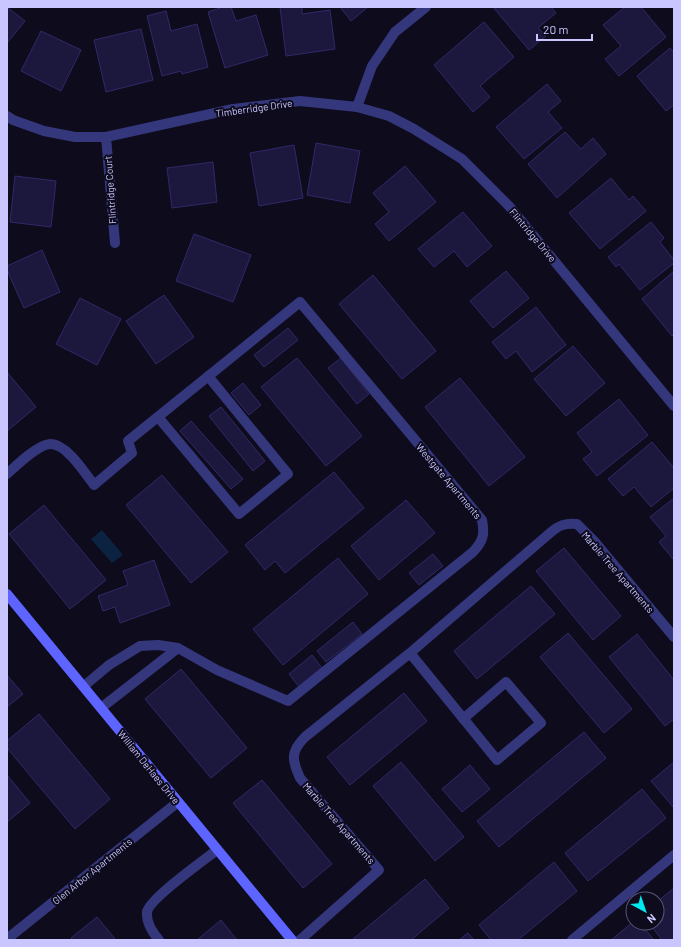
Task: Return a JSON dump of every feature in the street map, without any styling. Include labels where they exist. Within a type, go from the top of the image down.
[{"type":"street","points":[[357,108],[372,66],[395,32],[426,7]]},
{"type":"street","name":"Timberridge Drive","points":[[7,116],[13,120],[44,131],[75,137],[106,137],[233,109],[300,101],[357,108]]},
{"type":"street","name":"Flintridge Drive","points":[[357,108],[389,116],[414,129],[462,159],[509,206],[674,406]]},
{"type":"street","name":"Flintridge Court","points":[[106,137],[115,243]]},
{"type":"street","name":"Westgate Apartments","points":[[7,474],[39,448],[50,444],[61,448],[72,456],[94,484],[132,453],[128,441],[300,302],[482,520],[484,532],[480,544],[473,552],[288,701],[217,670],[178,648],[158,645],[140,646],[109,665],[84,686]]},
{"type":"street","points":[[158,416],[239,514],[288,474],[208,376]]},
{"type":"street","name":"Marble Tree Apartments","points":[[300,940],[379,870],[300,778],[293,759],[294,750],[305,737],[410,653],[558,526],[566,523],[577,524],[674,637]]},
{"type":"street","name":"William DeHaes Drive","points":[[7,594],[292,940]]},
{"type":"street","points":[[101,708],[178,648]]},
{"type":"street","points":[[410,653],[463,719],[497,760],[541,723],[506,682],[463,719]]},
{"type":"street","name":"Glen Arbor Apartments","points":[[7,939],[178,802]]},
{"type":"street","points":[[159,940],[149,924],[147,911],[155,899],[217,850]]},
{"type":"street","points":[[572,940],[674,855]]},
{"type":"water","points":[[102,530],[123,555],[112,563],[91,539]]},
{"type":"building","points":[[7,7],[25,21],[7,43]]},
{"type":"building","points":[[223,7],[231,7],[236,21],[256,15],[268,55],[225,68],[208,12]]},
{"type":"building","points":[[280,7],[302,7],[302,14],[330,10],[335,49],[286,56]]},
{"type":"building","points":[[340,7],[368,7],[351,21]]},
{"type":"building","points":[[493,7],[551,7],[556,13],[538,28],[546,36],[529,50]]},
{"type":"building","points":[[625,7],[641,7],[666,37],[619,76],[605,59],[621,46],[603,25]]},
{"type":"building","points":[[166,11],[171,31],[197,24],[208,67],[182,74],[181,71],[162,76],[147,16]]},
{"type":"building","points":[[484,22],[514,57],[480,86],[490,97],[473,112],[434,65]]},
{"type":"building","points":[[141,29],[153,80],[106,92],[94,40]]},
{"type":"building","points":[[41,31],[81,50],[61,91],[21,71]]},
{"type":"building","points":[[670,48],[674,53],[674,105],[666,111],[637,76]]},
{"type":"building","points":[[547,84],[561,101],[548,112],[562,128],[524,159],[496,127]]},
{"type":"building","points":[[565,132],[581,149],[593,138],[606,154],[557,198],[528,164]]},
{"type":"building","points":[[316,143],[360,151],[350,203],[307,195]]},
{"type":"building","points":[[294,145],[303,198],[259,206],[250,153]]},
{"type":"building","points":[[213,162],[217,202],[172,208],[167,168]]},
{"type":"building","points":[[405,166],[436,202],[389,241],[375,224],[389,212],[373,193]]},
{"type":"building","points":[[15,176],[56,181],[51,227],[10,222]]},
{"type":"building","points":[[611,178],[629,200],[633,196],[646,211],[600,249],[569,213]]},
{"type":"building","points":[[463,212],[492,246],[467,267],[454,251],[434,267],[418,249]]},
{"type":"building","points":[[651,222],[664,238],[660,242],[674,260],[674,263],[640,290],[619,264],[616,267],[608,257]]},
{"type":"building","points":[[194,234],[251,255],[233,302],[176,281]]},
{"type":"building","points":[[42,250],[60,292],[24,308],[7,270],[7,266]]},
{"type":"building","points":[[506,271],[529,298],[493,328],[470,301]]},
{"type":"building","points":[[674,271],[674,334],[672,336],[642,299]]},
{"type":"building","points":[[373,275],[436,351],[402,379],[339,304]]},
{"type":"building","points":[[164,295],[194,337],[156,364],[126,321]]},
{"type":"building","points":[[80,298],[121,319],[97,365],[56,344]]},
{"type":"building","points":[[536,307],[566,345],[532,372],[516,351],[506,359],[492,342]]},
{"type":"building","points":[[288,328],[298,340],[264,367],[254,355]]},
{"type":"building","points":[[573,346],[605,383],[566,416],[534,379]]},
{"type":"building","points":[[297,358],[362,436],[326,466],[261,387]]},
{"type":"building","points":[[341,358],[369,394],[357,404],[328,368]]},
{"type":"building","points":[[7,372],[36,407],[7,431]]},
{"type":"building","points":[[460,378],[525,457],[489,486],[425,407]]},
{"type":"building","points":[[243,383],[261,405],[249,415],[231,393]]},
{"type":"building","points":[[619,399],[648,435],[597,476],[583,459],[592,452],[577,433]]},
{"type":"building","points":[[221,407],[265,461],[253,471],[209,416]]},
{"type":"building","points":[[191,421],[243,479],[231,489],[180,431]]},
{"type":"building","points":[[652,442],[674,468],[674,488],[651,507],[634,487],[623,496],[608,479]]},
{"type":"building","points":[[334,472],[364,508],[285,573],[275,561],[265,570],[245,545]]},
{"type":"building","points":[[162,475],[228,552],[191,583],[126,505]]},
{"type":"building","points":[[674,498],[673,559],[659,542],[666,536],[650,517]]},
{"type":"building","points":[[406,500],[435,533],[379,580],[351,546]]},
{"type":"building","points":[[44,505],[106,580],[70,609],[9,534]]},
{"type":"building","points":[[564,548],[621,616],[593,640],[536,571]]},
{"type":"building","points":[[433,554],[443,566],[419,585],[409,573]]},
{"type":"building","points":[[338,558],[368,594],[283,665],[253,629]]},
{"type":"building","points":[[154,560],[170,605],[120,623],[115,607],[103,611],[98,596],[128,585],[123,571]]},
{"type":"building","points":[[531,586],[555,614],[477,679],[454,651]]},
{"type":"building","points":[[353,622],[362,634],[326,662],[317,651]]},
{"type":"building","points":[[568,633],[632,709],[604,733],[540,657]]},
{"type":"building","points":[[637,634],[674,680],[674,719],[665,726],[609,657]]},
{"type":"building","points":[[312,655],[322,668],[299,687],[289,674]]},
{"type":"building","points":[[181,669],[247,748],[211,778],[145,699]]},
{"type":"building","points":[[7,675],[23,694],[7,707]]},
{"type":"building","points":[[404,693],[427,721],[350,785],[327,757]]},
{"type":"building","points":[[39,714],[110,799],[75,829],[7,748],[7,741]]},
{"type":"building","points":[[584,732],[606,758],[499,847],[477,821]]},
{"type":"building","points":[[401,762],[464,837],[435,861],[373,786]]},
{"type":"building","points":[[674,762],[674,808],[651,781]]},
{"type":"building","points":[[470,765],[490,789],[462,812],[442,789]]},
{"type":"building","points":[[7,775],[30,803],[7,822]]},
{"type":"building","points":[[262,780],[332,864],[303,888],[233,803]]},
{"type":"building","points":[[642,789],[666,818],[588,881],[565,853]]},
{"type":"building","points":[[554,862],[577,891],[518,940],[491,940],[479,925]]},
{"type":"building","points":[[425,879],[449,908],[411,940],[352,940]]},
{"type":"building","points":[[674,888],[674,940],[662,940],[655,931],[665,931],[665,895]]},
{"type":"building","points":[[97,917],[116,940],[73,940],[71,938]]},
{"type":"building","points":[[221,920],[237,940],[197,940]]},
{"type":"building","points":[[625,929],[625,931],[647,931],[654,940],[611,940]]},
{"type":"building","points":[[468,933],[474,940],[459,940]]}]
